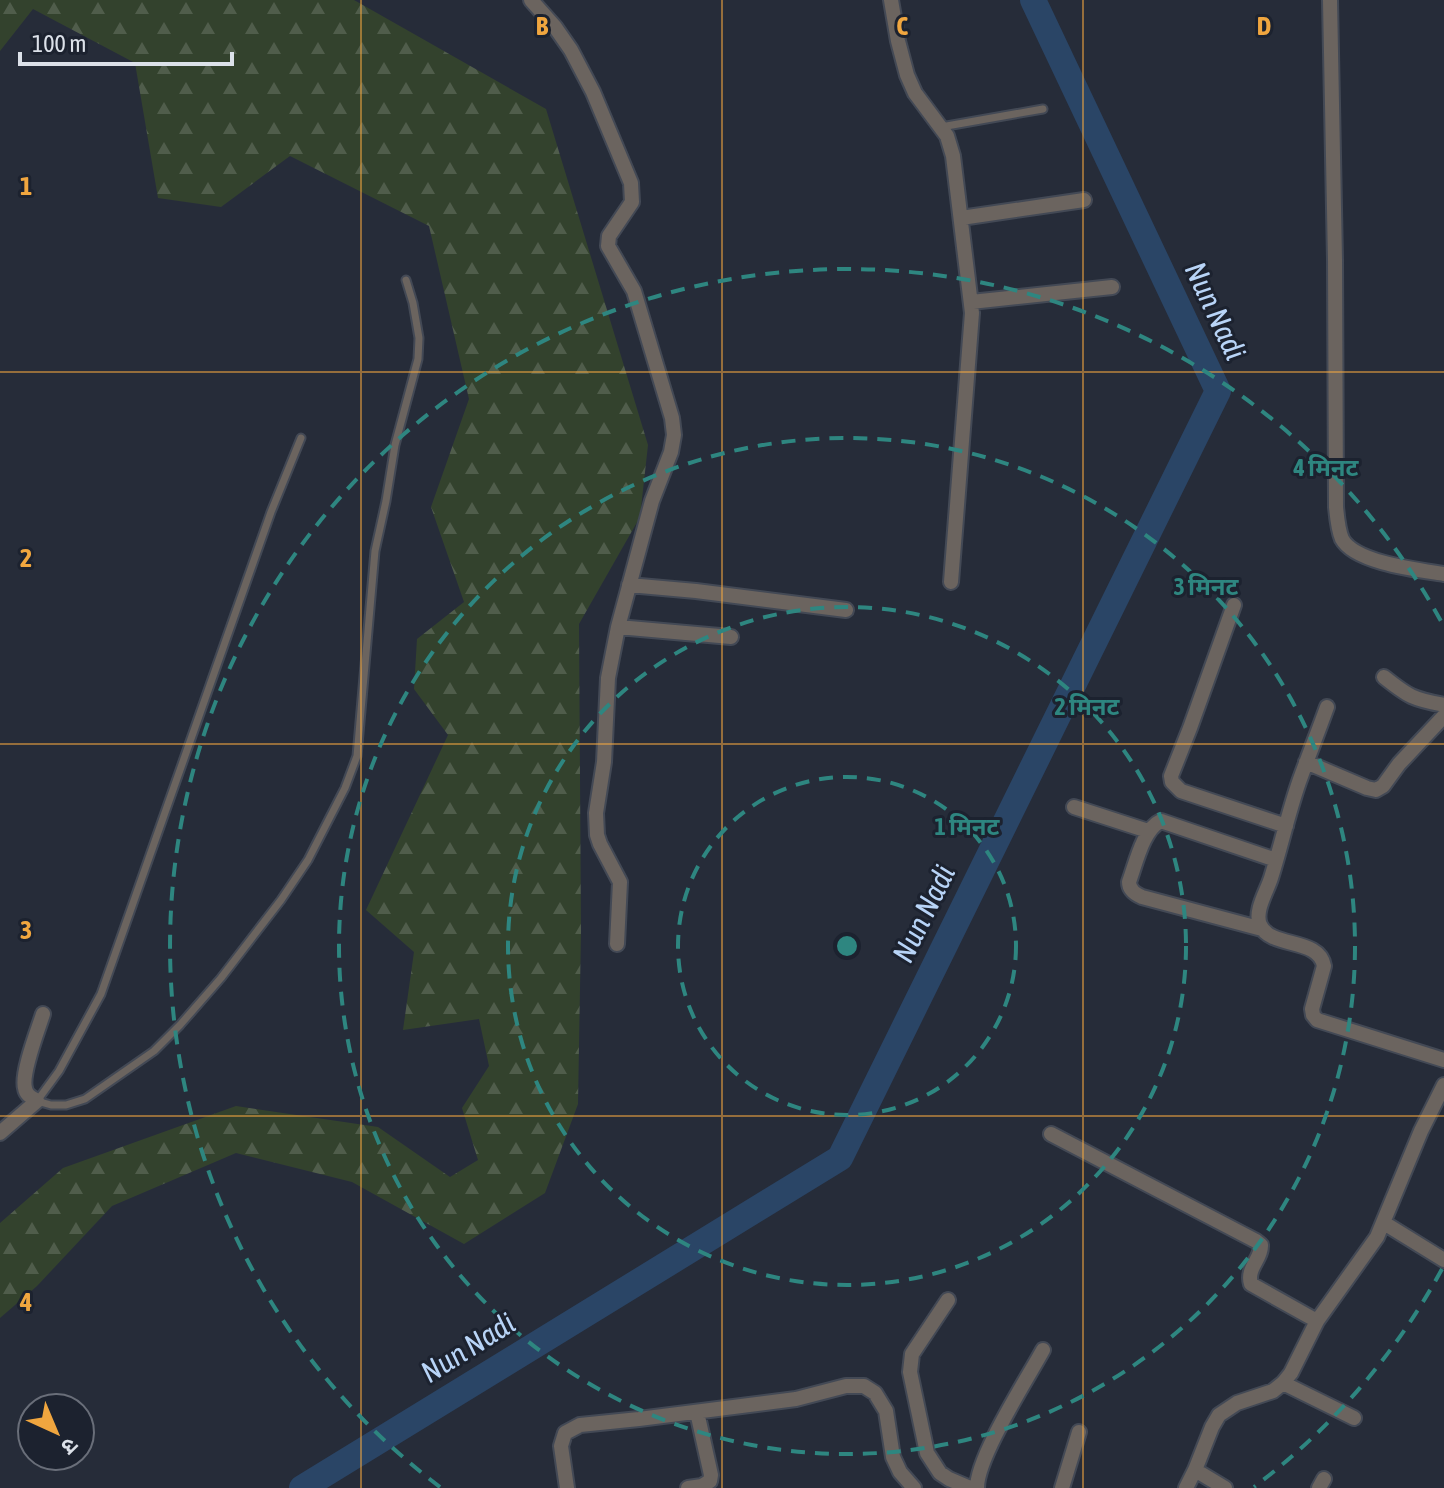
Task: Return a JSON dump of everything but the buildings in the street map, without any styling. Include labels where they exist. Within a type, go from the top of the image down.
[{"type":"street","points":[[531,0],[571,50],[593,92],[631,183],[632,202],[609,236],[608,246],[634,291],[672,418],[674,435],[629,585],[608,678],[604,762],[596,813],[600,844],[620,882],[617,944]]},
{"type":"street","points":[[891,0],[907,75],[915,93],[947,136],[953,156],[971,302],[951,582]]},
{"type":"street","points":[[1330,0],[1338,522],[1342,539],[1360,554],[1379,561],[1444,574]]},
{"type":"street","points":[[961,218],[1084,200]]},
{"type":"street","points":[[971,302],[1112,287]]},
{"type":"street","points":[[629,585],[846,610]]},
{"type":"street","points":[[1234,605],[1171,776],[1172,782],[1181,791],[1286,826]]},
{"type":"street","points":[[618,627],[731,637]]},
{"type":"street","points":[[1384,677],[1405,694],[1444,705]]},
{"type":"street","points":[[1327,707],[1306,762],[1258,921],[1268,935],[1309,949],[1324,961],[1312,1009],[1317,1020],[1444,1060]]},
{"type":"street","points":[[1306,762],[1376,790],[1383,786],[1444,716]]},
{"type":"street","points":[[1074,807],[1148,831]]},
{"type":"street","points":[[1262,929],[1135,894],[1129,882],[1148,831],[1157,821],[1276,860]]},
{"type":"street","points":[[0,1133],[37,1101],[29,1096],[23,1083],[43,1014]]},
{"type":"street","points":[[1186,1488],[1219,1415],[1228,1408],[1273,1391],[1291,1373],[1317,1321],[1384,1223],[1421,1131],[1444,1085]]},
{"type":"street","points":[[1051,1134],[1256,1241],[1262,1250],[1250,1272],[1251,1284],[1317,1321]]},
{"type":"street","points":[[1384,1223],[1444,1260]]},
{"type":"street","points":[[948,1300],[912,1354],[910,1372],[927,1453],[940,1473],[970,1488]]},
{"type":"street","points":[[977,1488],[977,1479],[990,1446],[1043,1350]]},
{"type":"street","points":[[1283,1383],[1354,1418]]},
{"type":"street","points":[[567,1488],[561,1446],[565,1433],[580,1425],[796,1399],[846,1386],[864,1386],[875,1393],[886,1411],[893,1457],[900,1472],[914,1488]]},
{"type":"street","points":[[688,1488],[702,1486],[710,1481],[711,1475],[697,1412]]},
{"type":"street","points":[[1062,1488],[1079,1432]]},
{"type":"street","points":[[1195,1470],[1225,1488]]},
{"type":"lane","points":[[941,127],[1043,109]]},
{"type":"lane","points":[[301,438],[266,527],[101,994],[59,1071],[37,1101],[66,1105],[85,1099],[154,1051],[180,1025],[221,978],[308,860],[345,788],[357,756],[375,551],[395,445],[418,359],[419,338],[406,280]]},
{"type":"green space","points":[[0,0],[354,0],[546,109],[648,445],[640,517],[579,624],[581,931],[578,1104],[545,1193],[464,1244],[352,1182],[236,1153],[112,1206],[37,1286],[0,1318],[0,1223],[63,1168],[236,1106],[378,1127],[450,1177],[478,1160],[462,1108],[489,1066],[479,1019],[403,1030],[414,952],[366,910],[448,735],[414,689],[417,639],[464,602],[431,507],[469,399],[429,226],[290,156],[221,207],[158,198],[135,63],[33,9],[0,51]]},
{"type":"waterway","name":"Nun Nadi","points":[[302,1488],[840,1158],[1218,391],[1033,0]]}]
